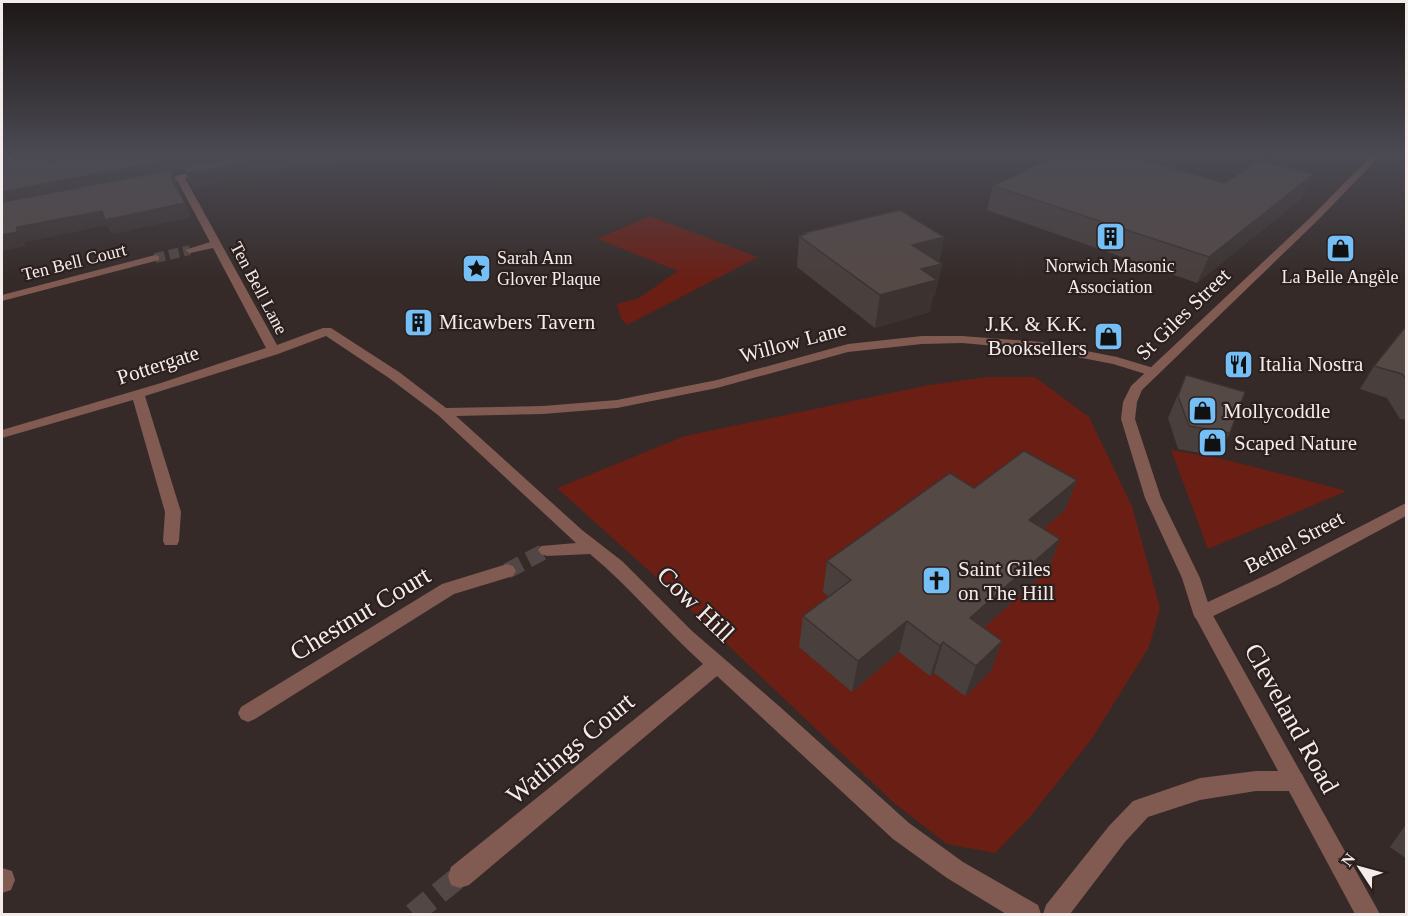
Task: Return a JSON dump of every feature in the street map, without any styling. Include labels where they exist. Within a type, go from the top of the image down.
[{"type":"street","name":"Ten Bell Lane","points":[[191,197],[239,291],[274,351]]},
{"type":"street","name":"St Giles Street","points":[[1174,545],[1153,498],[1128,420],[1130,402],[1136,389],[1336,197]]},
{"type":"street","points":[[190,250],[217,244]]},
{"type":"street","name":"Ten Bell Court","points":[[2,298],[155,258]]},
{"type":"street","name":"Pottergate","points":[[2,434],[274,351],[327,331]]},
{"type":"street","name":"Cow Hill","points":[[327,331],[394,375],[443,412],[576,534],[616,566],[717,664],[901,831],[955,870],[1029,915]]},
{"type":"street","name":"Willow Lane","points":[[443,412],[592,408],[689,390],[845,349],[873,344],[931,340],[1024,345],[1107,358],[1152,372]]},
{"type":"street","points":[[138,394],[173,512],[171,541]]},
{"type":"street","name":"Bethel Street","points":[[1202,613],[1272,580],[1407,509]]},
{"type":"street","name":"Cleveland Road","points":[[1174,545],[1191,578],[1202,613],[1368,915]]},
{"type":"street","points":[[546,550],[594,548]]},
{"type":"street","name":"Chestnut Court","points":[[248,714],[448,589],[507,571]]},
{"type":"street","name":"Watlings Court","points":[[460,876],[717,664]]},
{"type":"street","points":[[1054,915],[1117,834],[1141,809],[1200,789],[1256,781],[1294,781]]},
{"type":"shaded area","points":[[650,216],[758,257],[627,325],[621,318],[617,304],[639,298],[678,271],[597,239]]},
{"type":"shaded area","points":[[987,377],[1035,377],[1089,417],[1132,506],[1160,608],[1149,647],[1091,740],[1030,817],[995,853],[947,844],[894,803],[657,578],[557,488],[685,436],[929,385]]},
{"type":"shaded area","points":[[1171,450],[1227,460],[1347,491],[1208,549]]},
{"type":"building","points":[[30,197],[181,197],[185,203],[105,220],[102,211],[17,227],[17,232],[2,235],[2,202]]},
{"type":"building","points":[[1026,197],[1285,197],[1209,257]]},
{"type":"building","points":[[900,210],[944,237],[912,245],[942,264],[921,269],[937,280],[880,295],[799,236],[806,234],[804,233]]},
{"type":"building","points":[[1407,325],[1407,380],[1402,374],[1374,366]]},
{"type":"building","points":[[1186,375],[1245,392],[1230,433],[1189,426],[1178,396]]},
{"type":"building","name":"Saint Giles on The Hill","points":[[1024,451],[1077,480],[1029,520],[1060,539],[970,618],[1002,641],[976,666],[943,642],[940,646],[907,621],[858,661],[803,616],[851,580],[827,561],[950,473],[974,488]]},
{"type":"tunnel","points":[[155,258],[190,250]]},
{"type":"tunnel","points":[[507,571],[547,550]]},
{"type":"tunnel","points":[[413,914],[460,876]]},
{"type":"place","name":"Norwich Masonic Association","points":[[1110,237]]},
{"type":"place","name":"La Belle Angèle","points":[[1340,248]]},
{"type":"place","name":"Sarah Ann Glover Plaque","points":[[476,268]]},
{"type":"place","name":"Micawbers Tavern","points":[[418,322]]},
{"type":"place","name":"J.K. & K.K. Booksellers","points":[[1108,336]]},
{"type":"place","name":"Italia Nostra","points":[[1238,364]]},
{"type":"place","name":"Mollycoddle","points":[[1202,411]]},
{"type":"place","name":"Scaped Nature","points":[[1213,443]]},
{"type":"place","name":"Saint Giles on The Hill","points":[[937,581]]}]
